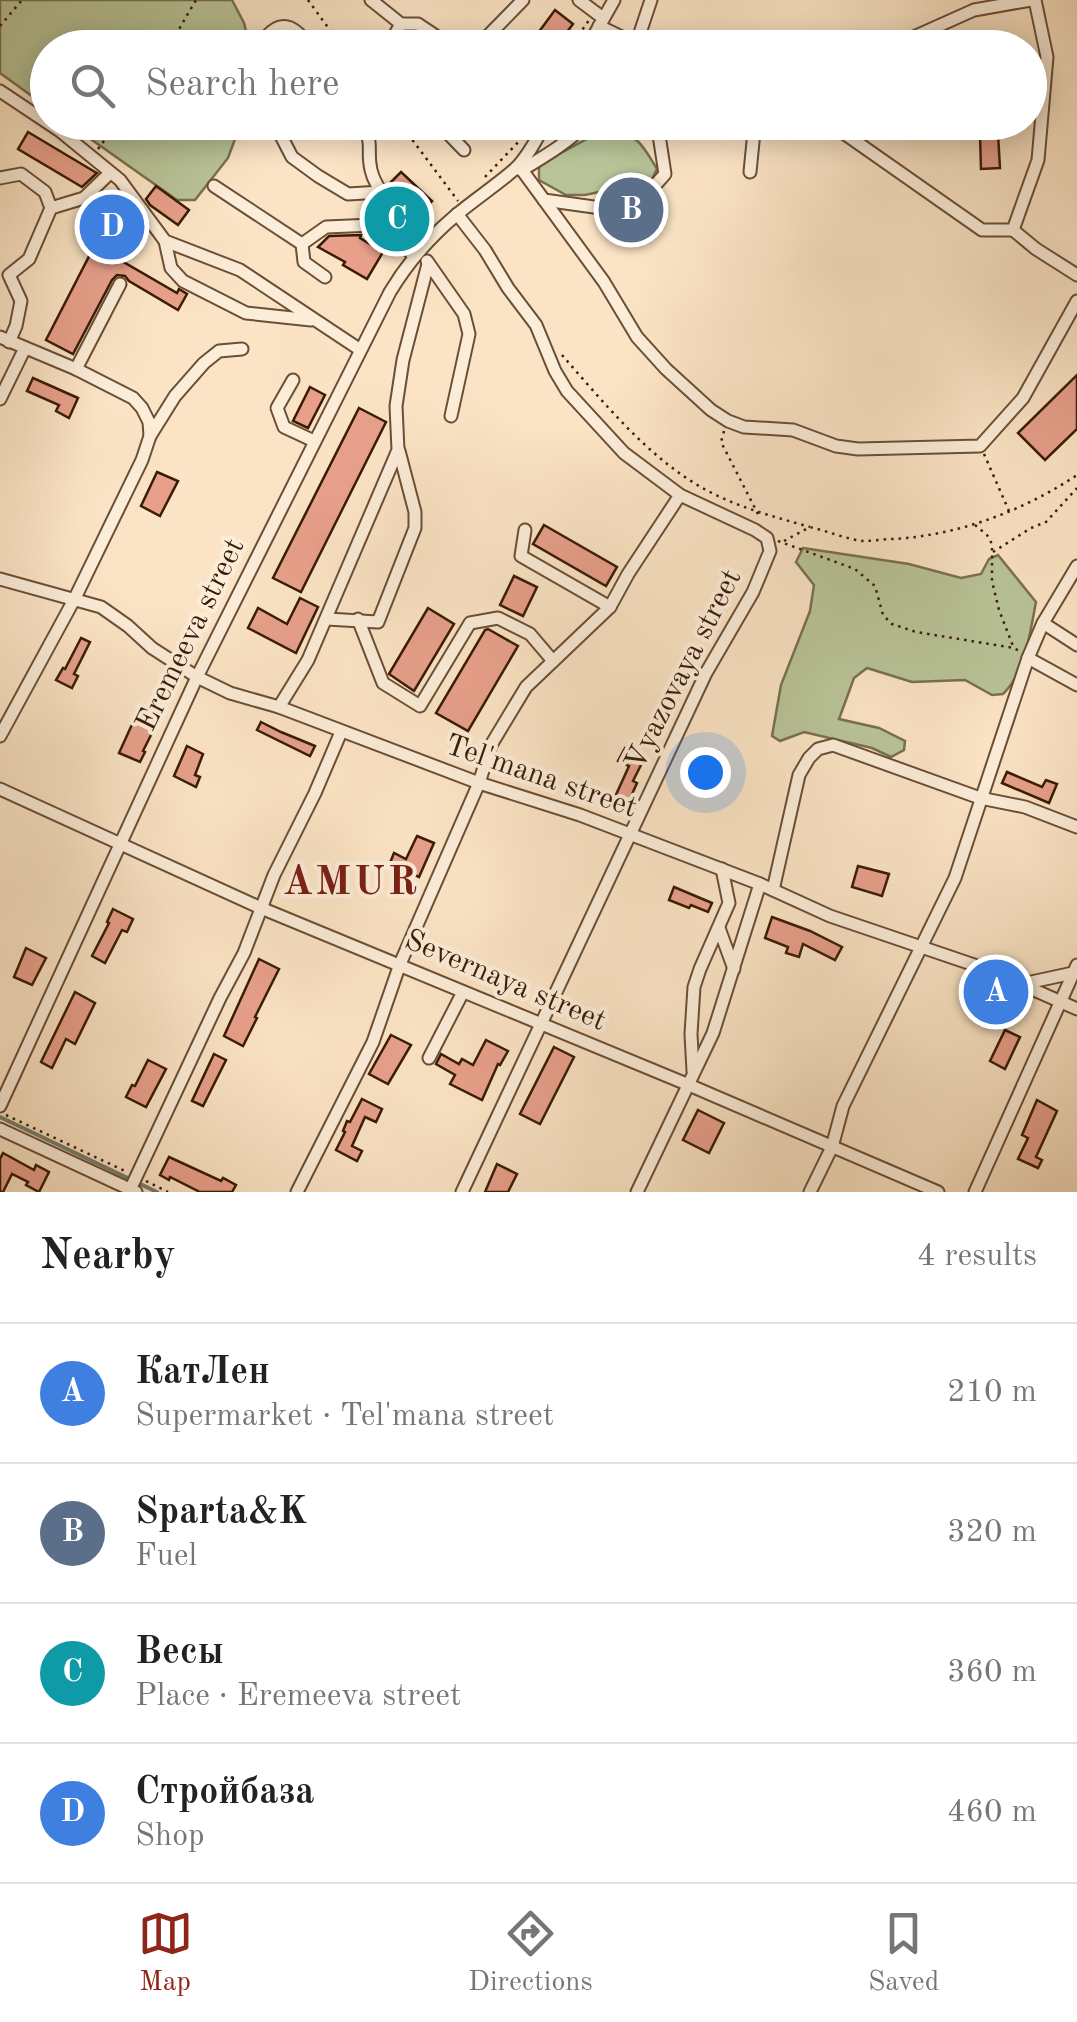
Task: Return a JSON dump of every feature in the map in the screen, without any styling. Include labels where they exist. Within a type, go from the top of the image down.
[{"type":"street","points":[[371,0],[402,24],[418,24],[427,30]]},
{"type":"street","points":[[494,30],[523,0]]},
{"type":"street","points":[[579,0],[614,30]]},
{"type":"street","points":[[594,30],[598,18],[614,0]]},
{"type":"street","points":[[641,30],[651,0]]},
{"type":"street","points":[[929,30],[974,10],[1033,0],[1040,30]]},
{"type":"street","points":[[398,30],[402,24]]},
{"type":"street","points":[[272,30],[286,26],[297,30]]},
{"type":"street","points":[[0,91],[30,111]]},
{"type":"street","points":[[70,140],[120,180],[165,242],[171,268],[183,281],[246,313],[314,321]]},
{"type":"street","points":[[283,140],[292,157],[348,194],[380,192]]},
{"type":"street","points":[[370,140],[371,171],[380,192],[430,238]]},
{"type":"street","points":[[455,140],[464,150]]},
{"type":"street","points":[[519,169],[536,140]]},
{"type":"street","points":[[567,140],[457,210],[536,325],[567,391],[624,453],[680,495],[756,530],[769,544]]},
{"type":"street","points":[[544,200],[601,208],[643,199],[665,174],[660,140]]},
{"type":"street","points":[[750,172],[753,140]]},
{"type":"street","points":[[854,140],[982,230],[1014,230],[1077,275]]},
{"type":"street","points":[[1014,230],[1038,160],[1040,140]]},
{"type":"street","points":[[519,169],[604,282],[637,337],[711,410],[744,427],[793,430],[836,446],[858,449],[980,446],[1023,398],[1077,301]]},
{"type":"street","points":[[0,178],[21,174],[45,192],[51,208],[30,259],[9,275]]},
{"type":"street","points":[[51,208],[84,198],[110,174]]},
{"type":"street","points":[[214,186],[302,244]]},
{"type":"street","name":"Eremeeva street","points":[[0,1109],[197,677],[359,350],[417,252],[457,210]]},
{"type":"street","points":[[302,244],[326,226],[373,225],[417,252],[428,264],[464,314],[469,334],[452,416]]},
{"type":"street","points":[[165,242],[240,270],[359,350]]},
{"type":"street","points":[[302,244],[304,262],[326,277]]},
{"type":"street","points":[[0,263],[22,301],[16,326],[4,339],[133,398],[149,422],[150,436]]},
{"type":"street","points":[[327,619],[378,622],[415,528],[398,450],[396,406],[403,360],[428,264]]},
{"type":"street","points":[[76,369],[120,284]]},
{"type":"street","points":[[0,400],[25,348]]},
{"type":"street","points":[[0,736],[75,598],[150,436],[175,396],[220,351],[242,349]]},
{"type":"street","points":[[293,380],[277,408],[284,426],[314,441]]},
{"type":"street","points":[[278,706],[308,660],[398,450]]},
{"type":"street","points":[[297,1192],[373,1042],[400,964],[479,783],[491,745],[526,687],[610,607],[680,495]]},
{"type":"street","points":[[524,530],[522,556],[610,607]]},
{"type":"street","name":"Vyazovaya street","points":[[462,1192],[706,673],[754,592],[769,544]]},
{"type":"street","points":[[810,1192],[832,1147],[843,1106],[955,878],[1028,658],[1043,623],[1077,566]]},
{"type":"street","name":"Tel'mana street","points":[[0,579],[101,607],[152,648],[230,693],[278,706],[479,783],[580,815],[760,884],[830,916],[989,970],[1077,1009]]},
{"type":"street","points":[[358,620],[383,683],[420,706],[470,624],[498,618],[530,634],[553,661]]},
{"type":"street","points":[[1043,623],[1077,645]]},
{"type":"street","points":[[1028,658],[1077,685]]},
{"type":"street","points":[[0,1129],[132,1191],[341,732]]},
{"type":"street","points":[[773,890],[799,775],[818,749],[833,746],[980,798],[1025,808],[1077,827]]},
{"type":"street","name":"Severnaya street","points":[[0,788],[261,908],[542,1024],[691,1080],[938,1192]]},
{"type":"street","points":[[722,869],[729,902],[745,932]]},
{"type":"street","points":[[637,1192],[713,1032],[760,884]]},
{"type":"street","points":[[691,1080],[694,988],[729,902]]},
{"type":"street","points":[[720,928],[734,970]]},
{"type":"street","points":[[1022,984],[1073,973]]},
{"type":"street","points":[[1073,973],[1077,998]]},
{"type":"street","points":[[975,1192],[1073,973]]},
{"type":"street","points":[[429,1058],[463,992]]},
{"type":"path","points":[[0,26],[22,0]]},
{"type":"path","points":[[178,30],[196,0]]},
{"type":"path","points":[[308,0],[330,30]]},
{"type":"path","points":[[587,30],[598,18]]},
{"type":"path","points":[[91,158],[104,140]]},
{"type":"path","points":[[412,140],[460,204],[457,210]]},
{"type":"path","points":[[483,179],[520,140]]},
{"type":"path","points":[[561,354],[606,406],[672,467],[708,491],[758,512],[861,541],[952,530],[1010,512],[1050,494],[1077,475]]},
{"type":"path","points":[[728,421],[721,442],[758,512],[769,544],[783,542],[810,527]]},
{"type":"path","points":[[980,446],[1010,512]]},
{"type":"path","points":[[992,553],[1046,522],[1077,488]]},
{"type":"path","points":[[972,523],[992,544],[995,596],[1014,648]]},
{"type":"path","points":[[783,542],[855,569],[875,586],[882,615],[892,624],[916,632],[1014,648],[1028,658]]},
{"type":"path","points":[[0,1109],[168,1192]]},
{"type":"green space","points":[[0,0],[232,0],[246,30],[30,30],[30,95],[0,73]]},
{"type":"green space","points":[[92,140],[235,140],[228,158],[195,200],[177,200]]},
{"type":"green space","points":[[585,140],[636,140],[657,169],[651,181],[585,195],[566,195],[539,180],[539,165]]},
{"type":"green space","points":[[803,548],[909,564],[961,578],[981,574],[989,559],[998,555],[1036,602],[1026,651],[1011,685],[1003,694],[992,695],[965,680],[912,682],[867,668],[854,678],[839,719],[879,728],[905,741],[904,750],[891,757],[872,748],[804,732],[780,741],[772,736],[781,685],[810,611],[814,585],[796,562]]},
{"type":"building","points":[[555,10],[573,24],[568,30],[540,30]]},
{"type":"building","points":[[28,132],[30,140],[41,140],[97,173],[82,187],[18,149]]},
{"type":"building","points":[[980,140],[998,140],[1000,168],[981,169]]},
{"type":"building","points":[[401,172],[432,201],[423,211],[391,182]]},
{"type":"building","points":[[156,186],[189,210],[178,225],[146,199]]},
{"type":"building","points":[[120,196],[130,209],[108,253],[177,293],[179,289],[187,294],[178,310],[125,276],[117,275],[73,354],[46,340]]},
{"type":"building","points":[[361,235],[383,252],[367,279],[318,247],[329,236]]},
{"type":"building","points":[[1077,375],[1077,429],[1045,460],[1018,433]]},
{"type":"building","points":[[33,378],[78,398],[69,418],[56,411],[59,405],[27,391]]},
{"type":"building","points":[[310,387],[325,395],[308,428],[293,421]]},
{"type":"building","points":[[359,408],[386,422],[301,592],[273,578]]},
{"type":"building","points":[[157,472],[178,481],[160,516],[141,506]]},
{"type":"building","points":[[544,525],[617,567],[606,586],[533,544]]},
{"type":"building","points":[[514,576],[537,587],[523,616],[500,605]]},
{"type":"building","points":[[300,598],[318,607],[296,653],[248,628],[258,608],[287,624]]},
{"type":"building","points":[[428,608],[454,624],[414,691],[389,674]]},
{"type":"building","points":[[488,629],[518,646],[468,731],[436,713]]},
{"type":"building","points":[[81,638],[90,642],[74,674],[78,676],[72,688],[56,680]]},
{"type":"building","points":[[134,720],[153,731],[140,762],[119,753]]},
{"type":"building","points":[[261,722],[315,746],[310,756],[257,730]]},
{"type":"building","points":[[187,746],[203,754],[195,775],[200,777],[196,787],[174,776]]},
{"type":"building","points":[[625,748],[645,757],[628,803],[615,797],[629,766],[618,761]]},
{"type":"building","points":[[1007,772],[1042,787],[1046,780],[1057,784],[1049,803],[1002,783]]},
{"type":"building","points":[[417,836],[434,843],[419,877],[390,863],[394,853],[406,859]]},
{"type":"building","points":[[858,866],[889,874],[882,896],[852,887]]},
{"type":"building","points":[[674,887],[712,903],[708,912],[669,900]]},
{"type":"building","points":[[113,909],[133,919],[127,932],[122,930],[105,963],[92,956]]},
{"type":"building","points":[[772,917],[842,947],[835,960],[803,944],[799,957],[786,953],[788,947],[765,938]]},
{"type":"building","points":[[26,948],[46,958],[32,985],[14,977]]},
{"type":"building","points":[[259,959],[279,969],[243,1046],[224,1036]]},
{"type":"building","points":[[75,992],[95,1003],[75,1044],[66,1039],[52,1068],[41,1062]]},
{"type":"building","points":[[1005,1030],[1020,1037],[1005,1069],[990,1061]]},
{"type":"building","points":[[391,1035],[411,1045],[388,1084],[369,1074]]},
{"type":"building","points":[[486,1040],[508,1051],[482,1100],[450,1084],[455,1075],[436,1064],[441,1054],[459,1064],[462,1059],[473,1065]]},
{"type":"building","points":[[554,1047],[574,1057],[540,1124],[520,1114]]},
{"type":"building","points":[[214,1054],[226,1060],[203,1106],[192,1101]]},
{"type":"building","points":[[148,1060],[166,1069],[146,1107],[126,1097]]},
{"type":"building","points":[[362,1099],[382,1109],[376,1122],[365,1117],[352,1146],[362,1151],[357,1161],[336,1150],[347,1121],[350,1122]]},
{"type":"building","points":[[1037,1100],[1057,1111],[1036,1157],[1042,1160],[1038,1168],[1018,1159],[1028,1138],[1022,1135]]},
{"type":"building","points":[[698,1110],[724,1123],[709,1153],[683,1140]]},
{"type":"building","points":[[3,1153],[34,1170],[36,1165],[49,1172],[39,1192],[12,1174],[0,1192]]},
{"type":"building","points":[[169,1157],[236,1185],[232,1192],[200,1192],[170,1177],[169,1180],[160,1175]]},
{"type":"building","points":[[497,1164],[517,1174],[508,1192],[485,1192]]},
{"type":"waterway","points":[[0,1117],[157,1192]]},
{"type":"place","name":"Sparta&K","points":[[631,210]]},
{"type":"place","name":"Весы","points":[[397,219]]},
{"type":"place","name":"Стройбаза","points":[[112,227]]},
{"type":"place","name":"КатЛен","points":[[996,992]]},
{"type":"district","name":"AMUR","points":[[351,884]]}]
